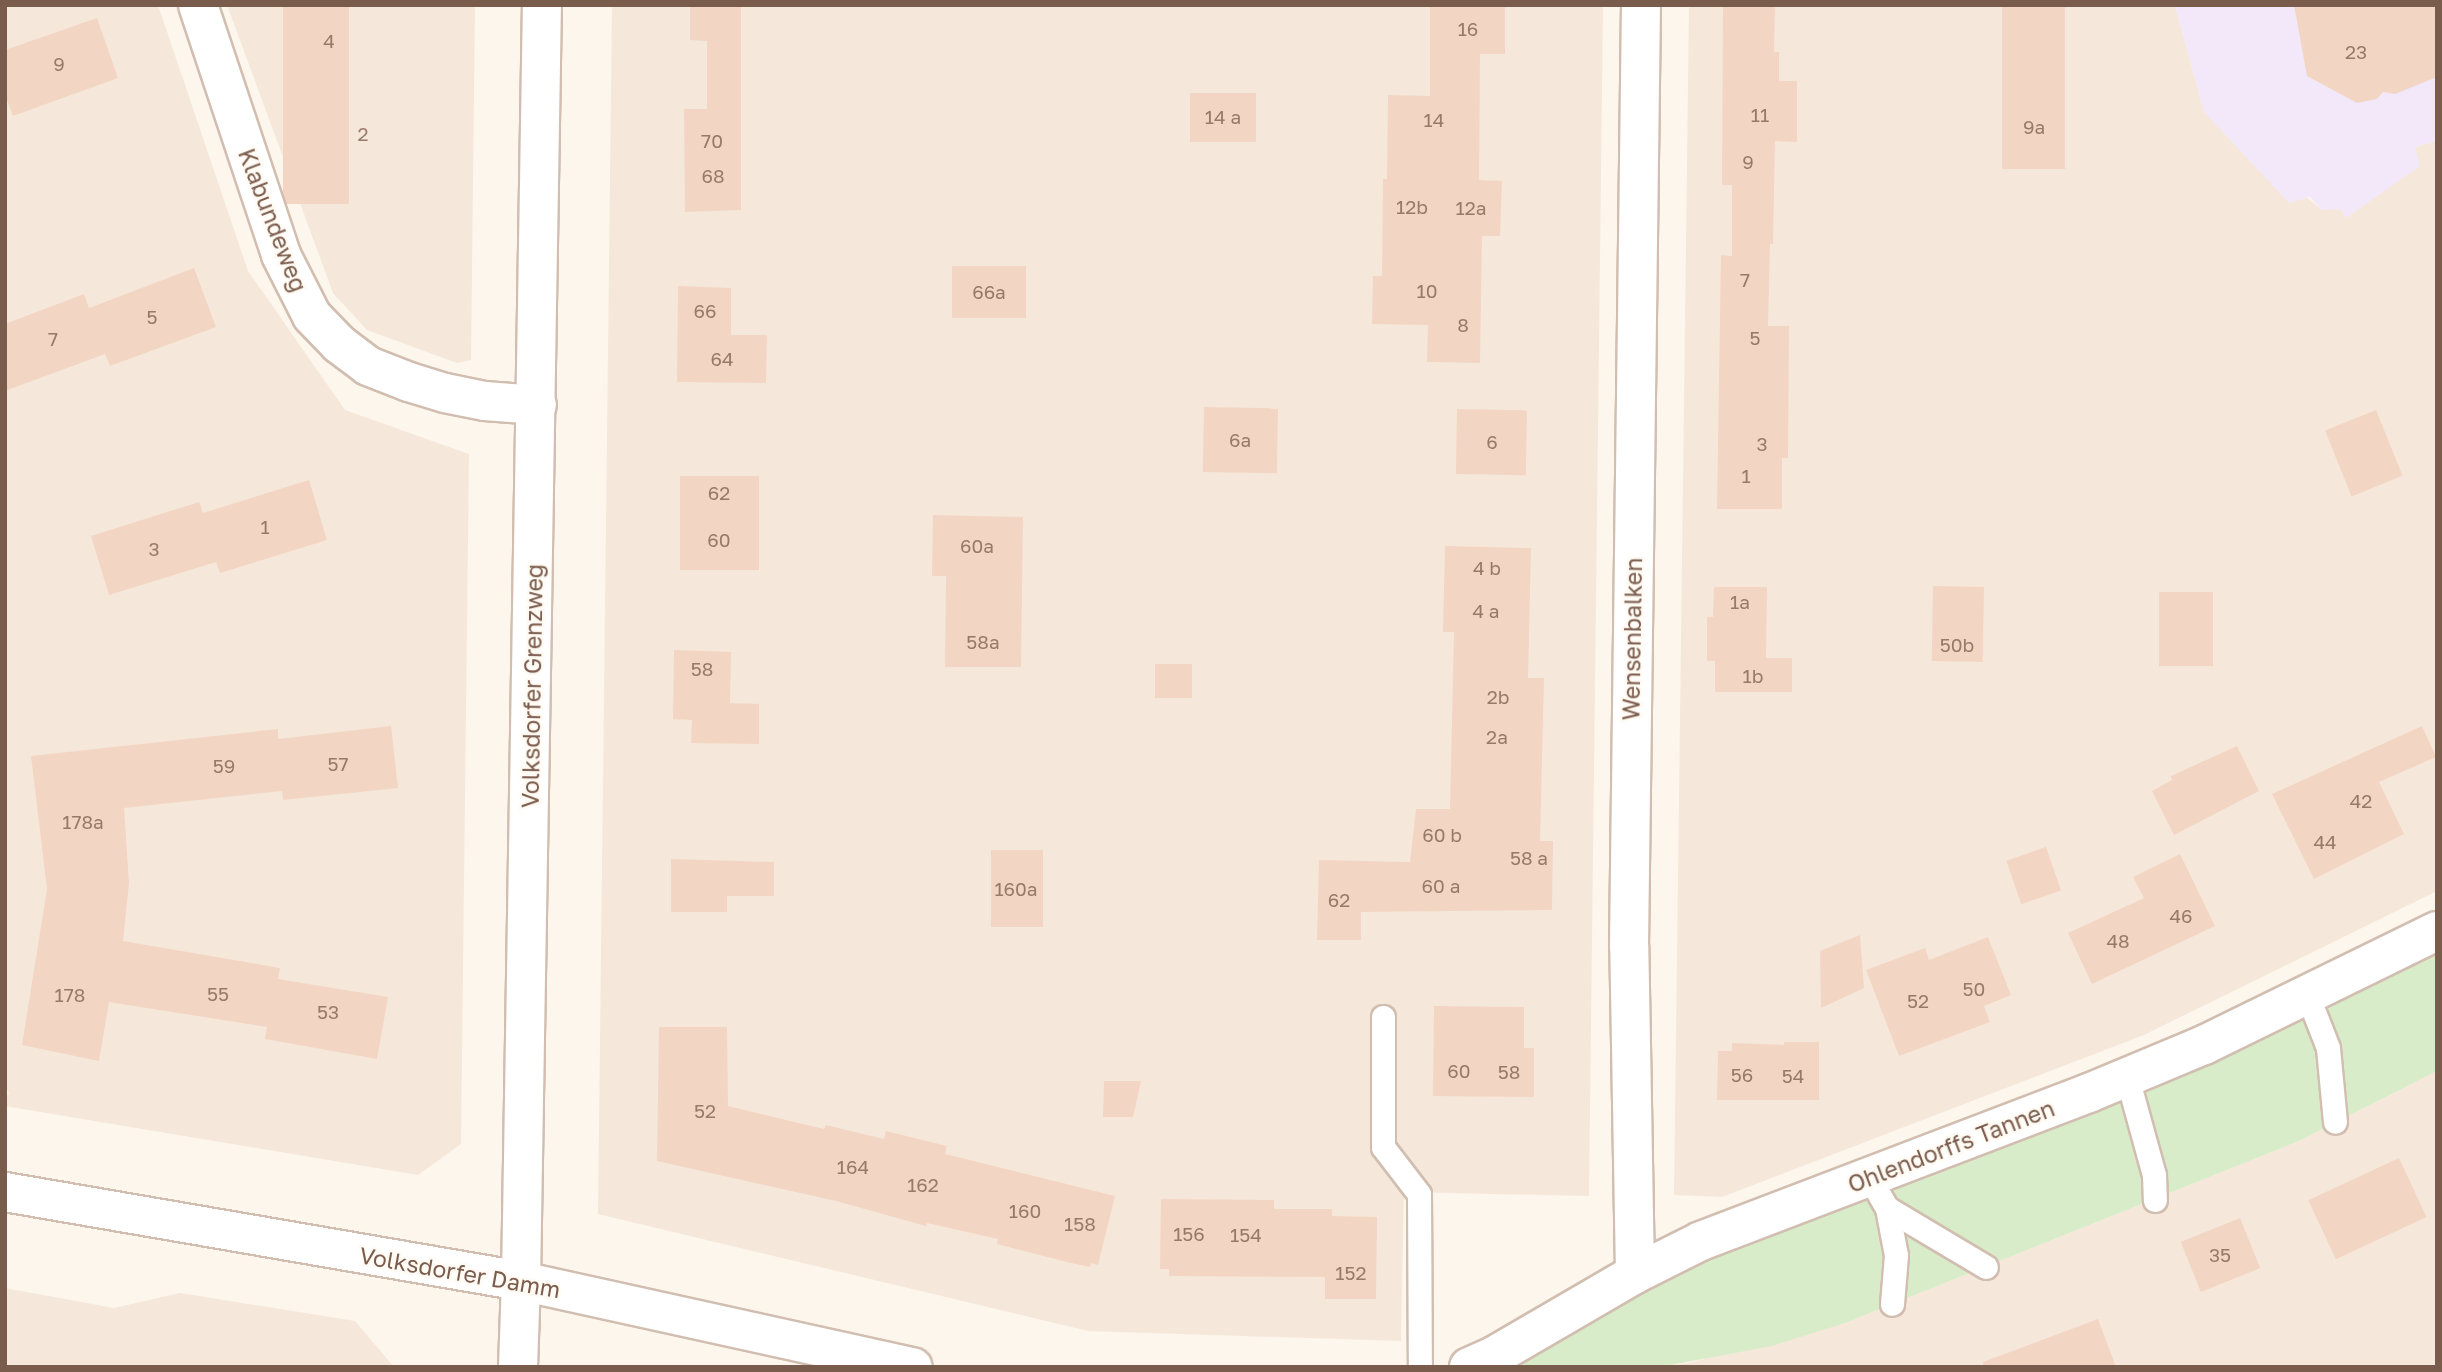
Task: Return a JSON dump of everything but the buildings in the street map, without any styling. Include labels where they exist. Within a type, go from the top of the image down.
[{"type":"street","name":"Klabundeweg","points":[[198,5],[281,255],[312,316],[340,344],[368,366],[445,393],[537,405]]},
{"type":"street","name":"Volksdorfer Grenzweg","points":[[518,1367],[537,405],[541,5]]},
{"type":"street","name":"Wensenbalken","points":[[1635,1274],[1629,946],[1641,5]]},
{"type":"street","name":"Ohlendorffs Tannen","points":[[1469,1367],[1494,1356],[1635,1274],[1701,1241],[1878,1193],[2127,1077],[2204,1045],[2437,931]]},
{"type":"street","name":"Volksdorfer Damm","points":[[5,1192],[521,1281],[913,1367]]},
{"type":"lane","points":[[2307,994],[2328,1048],[2335,1122]]},
{"type":"lane","points":[[1383,1017],[1383,1147],[1419,1194],[1420,1367]]},
{"type":"lane","points":[[2127,1077],[2154,1175],[2155,1200]]},
{"type":"lane","points":[[1878,1193],[1986,1267]]},
{"type":"lane","points":[[1878,1193],[1896,1255],[1892,1304]]},
{"type":"shaded area","points":[[5,5],[158,5],[248,271],[345,410],[469,454],[461,1144],[418,1175],[5,1106],[5,1096],[9,1094],[5,1084]]},
{"type":"shaded area","points":[[227,5],[475,5],[471,360],[457,363],[367,330],[333,293]]},
{"type":"shaded area","points":[[612,5],[1603,5],[1589,1196],[1404,1192],[1401,1341],[1088,1331],[598,1214]]},
{"type":"shaded area","points":[[1689,5],[2175,5],[2204,112],[2322,210],[2415,147],[2437,141],[2437,891],[2144,1035],[1722,1197],[1674,1195]]},
{"type":"shaded area","points":[[2175,5],[2437,5],[2437,141],[2415,147],[2420,166],[2346,218],[2340,209],[2322,210],[2310,197],[2289,203],[2204,112]]},
{"type":"shaded area","points":[[2437,1071],[2437,1367],[1660,1367],[1688,1363],[1845,1323],[2299,1141]]},
{"type":"shaded area","points":[[5,1288],[114,1308],[180,1293],[355,1321],[394,1367],[5,1367]]},
{"type":"green space","points":[[2437,931],[2437,1071],[2299,1141],[1845,1323],[1772,1346],[1660,1367],[1532,1367],[1494,1356],[1635,1274]]}]
